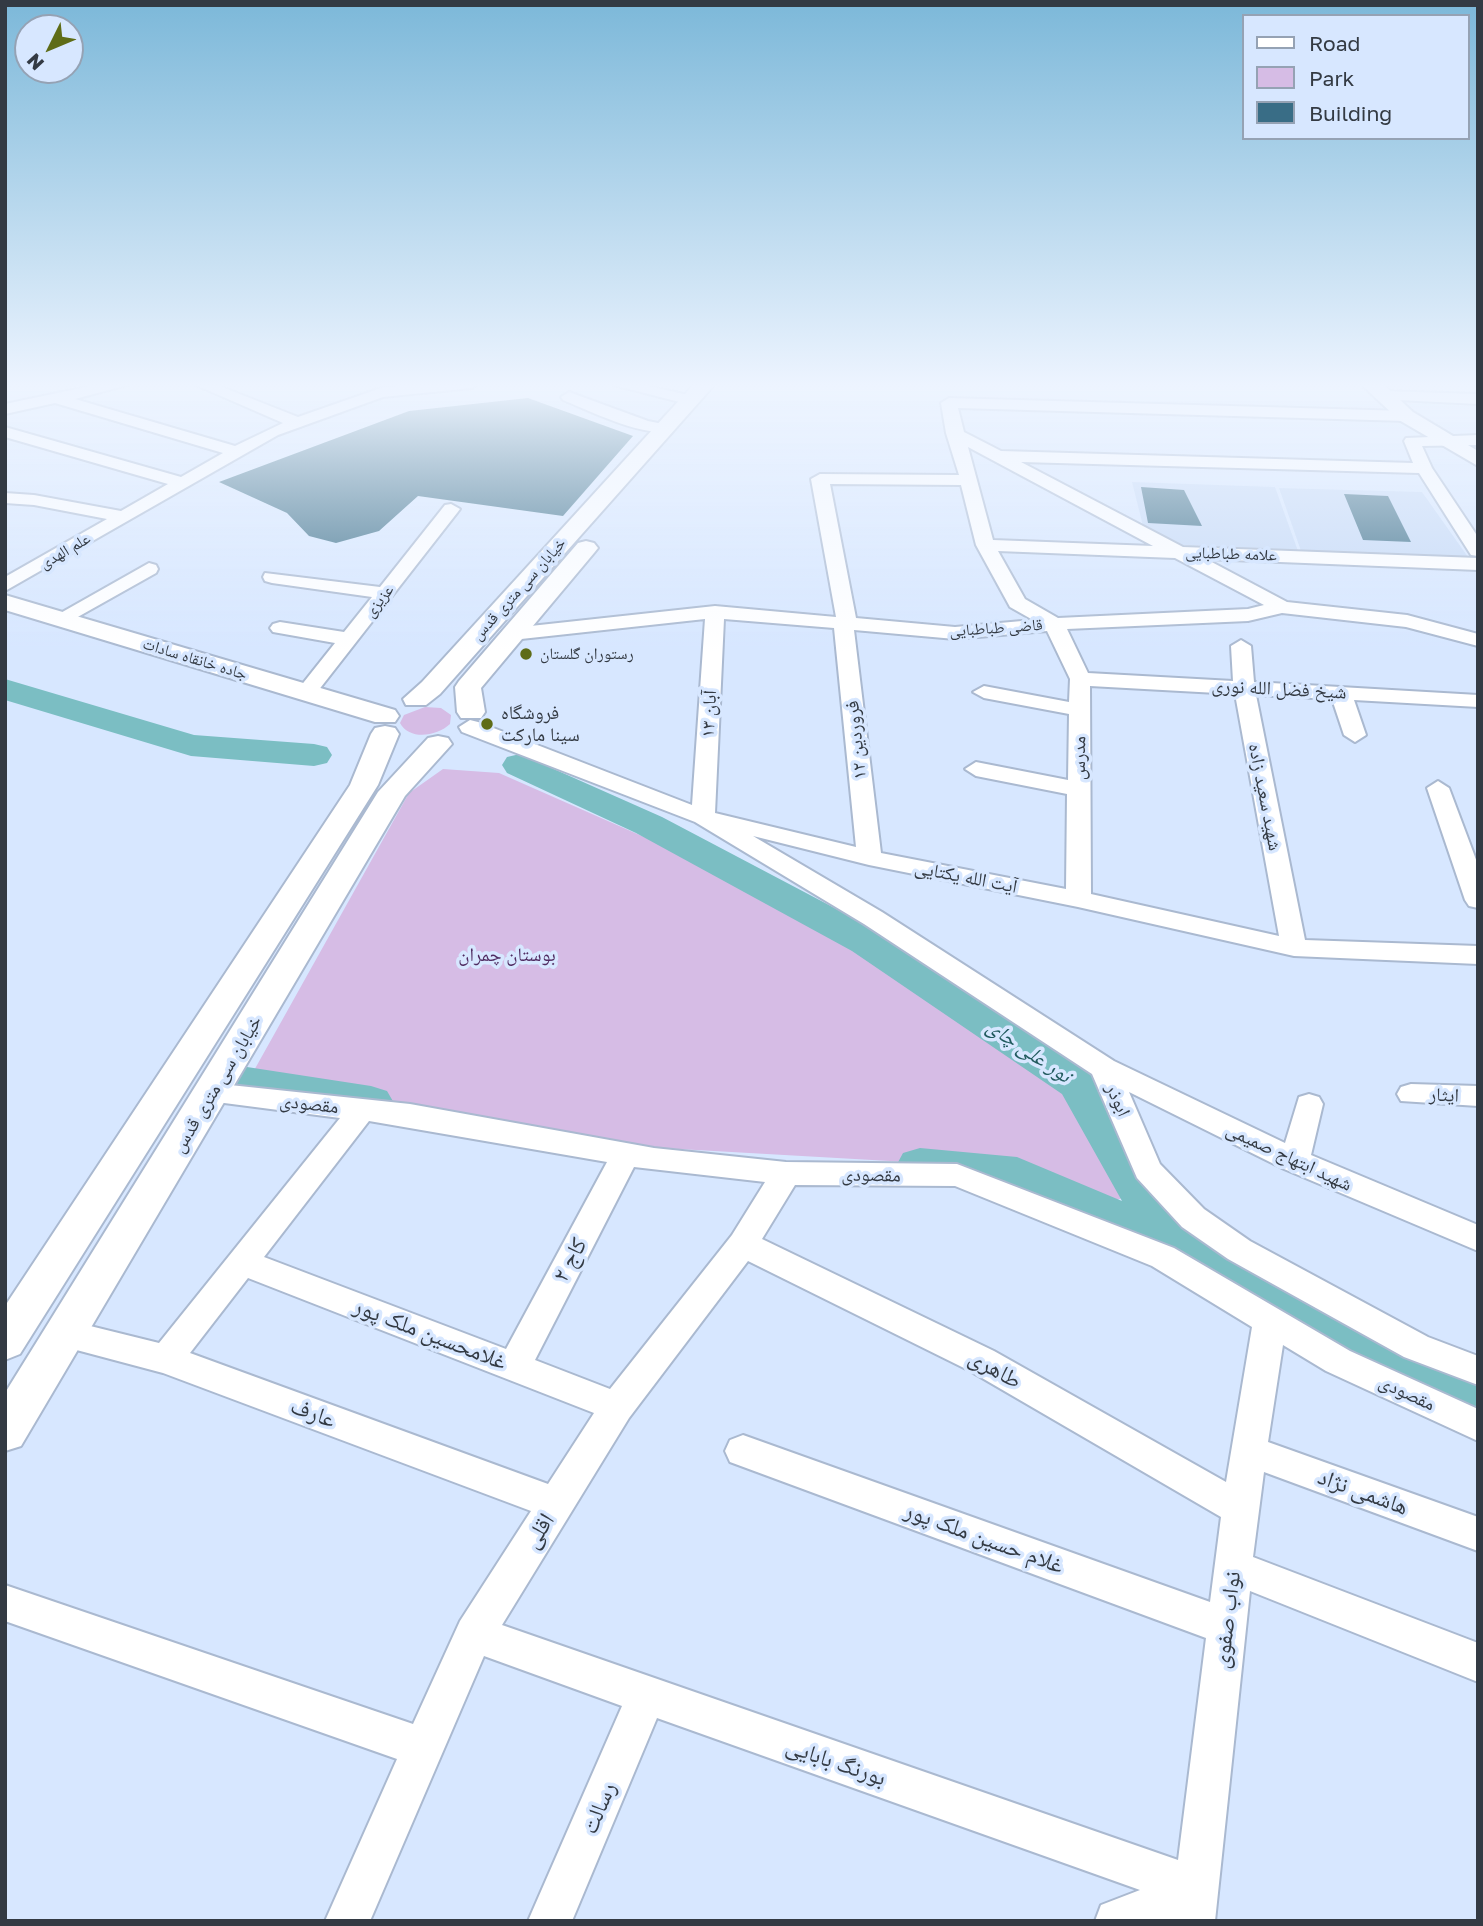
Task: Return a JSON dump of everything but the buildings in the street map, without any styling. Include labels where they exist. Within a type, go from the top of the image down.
[{"type":"main road","name":"خیابان سی متری قدس","points":[[8,1335],[364,785],[385,725],[399,704],[416,699],[437,682],[622,473]]},
{"type":"main road","name":"خیابان سی متری قدس","points":[[470,719],[468,687],[651,473]]},
{"type":"main road","name":"جاده خانقاه سادات","points":[[5,602],[307,692],[385,725],[412,745],[438,744]]},
{"type":"main road","points":[[416,699],[456,700],[470,719],[451,740],[438,744]]},
{"type":"main road","name":"خیابان سی متری قدس","points":[[5,1432],[393,792],[438,744]]},
{"type":"street","points":[[148,473],[183,483]]},
{"type":"street","name":"علم الهدی","points":[[5,585],[199,473]]},
{"type":"street","points":[[965,473],[985,545],[1017,603],[1054,624]]},
{"type":"street","points":[[1030,473],[1282,607]]},
{"type":"street","points":[[1427,473],[1478,551]]},
{"type":"street","name":"۱۲ فروردین","points":[[869,858],[844,628],[846,622],[820,479],[967,481]]},
{"type":"street","points":[[5,498],[34,500],[123,517]]},
{"type":"street","name":"عزیزی","points":[[307,692],[451,509]]},
{"type":"street","name":"علامه طباطبایی","points":[[985,545],[1478,564]]},
{"type":"street","points":[[60,618],[149,569]]},
{"type":"street","points":[[272,577],[385,593]]},
{"type":"street","name":"قاضی طباطبایی","points":[[512,634],[715,612],[956,633],[1054,624],[1248,615],[1282,607],[1407,621],[1478,640]]},
{"type":"street","name":"۱۳ آبان","points":[[703,817],[715,612]]},
{"type":"street","points":[[1407,621],[1478,631]]},
{"type":"street","name":"مدرس","points":[[1054,624],[1080,678],[1078,899]]},
{"type":"street","points":[[280,628],[349,639]]},
{"type":"street","name":"شهید سعید زاده","points":[[1241,646],[1244,687],[1294,948]]},
{"type":"street","name":"شیخ فضل الله نوری","points":[[1080,678],[1478,701]]},
{"type":"street","points":[[984,692],[1080,710]]},
{"type":"street","points":[[1340,692],[1355,735]]},
{"type":"street","name":"آیت الله یکتایی","points":[[470,719],[703,817],[869,858],[1078,899],[1294,948],[1478,955]]},
{"type":"street","points":[[976,769],[1079,789]]},
{"type":"street","points":[[1438,788],[1478,900]]},
{"type":"street","name":"ابوذر","points":[[703,817],[873,918],[1104,1068],[1148,1170],[1193,1218],[1239,1250],[1416,1347],[1478,1371]]},
{"type":"street","name":"شهید ابتهاج صمیمی","points":[[1104,1068],[1295,1161],[1478,1239]]},
{"type":"street","name":"مقصودی","points":[[211,1093],[410,1115],[626,1154],[786,1173],[957,1175],[1163,1257],[1338,1361],[1478,1426]]},
{"type":"street","name":"ایثار","points":[[1411,1094],[1478,1096]]},
{"type":"street","points":[[1295,1161],[1309,1104]]},
{"type":"street","points":[[166,1359],[362,1110]]},
{"type":"street","name":"کاج ۲","points":[[514,1367],[626,1154]]},
{"type":"street","name":"اقلی","points":[[347,1921],[474,1634],[617,1407],[743,1244],[786,1173]]},
{"type":"street","name":"طاهری","points":[[743,1244],[982,1361],[1240,1508]]},
{"type":"street","name":"غلامحسین ملک پور","points":[[242,1262],[617,1407]]},
{"type":"street","name":"نواب صفوی","points":[[1195,1905],[1240,1508],[1270,1320]]},
{"type":"street","name":"عارف","points":[[66,1334],[166,1359],[556,1504]]},
{"type":"street","name":"غلام حسین ملک پور","points":[[743,1451],[1225,1626]]},
{"type":"street","name":"هاشمی نژاد","points":[[1249,1451],[1478,1534]]},
{"type":"street","points":[[1234,1567],[1478,1663]]},
{"type":"street","points":[[5,1603],[424,1748]]},
{"type":"street","name":"بورنگ بابایی","points":[[474,1634],[647,1695],[1195,1905]]},
{"type":"street","name":"رسالت","points":[[550,1921],[647,1695]]},
{"type":"street","points":[[1117,1921],[1195,1905]]},
{"type":"shaded area","points":[[1132,482],[1275,487],[1298,551],[1183,545],[1165,541],[1144,530]]},
{"type":"shaded area","points":[[1279,488],[1422,492],[1468,557],[1301,551]]},
{"type":"green space","points":[[425,707],[441,708],[451,715],[450,724],[424,735],[404,729],[400,723],[404,715]]},
{"type":"green space","name":"بوستان چمران","points":[[443,769],[499,773],[744,881],[1056,1077],[1125,1197],[1095,1208],[1011,1194],[925,1163],[626,1146],[450,1111],[247,1083],[409,793]]},
{"type":"waterway","points":[[5,689],[191,745],[314,755]]},
{"type":"waterway","name":"نور علی چای","points":[[520,765],[649,825],[867,942],[1078,1083],[1149,1205],[1212,1263],[1478,1401]]},
{"type":"waterway","points":[[247,1083],[371,1103]]},
{"type":"waterway","points":[[920,1166],[1017,1175],[1185,1252]]},
{"type":"place","name":"رستوران گلستان","points":[[526,654]]},
{"type":"place","name":"فروشگاه سینا مارکت","points":[[487,724]]}]
